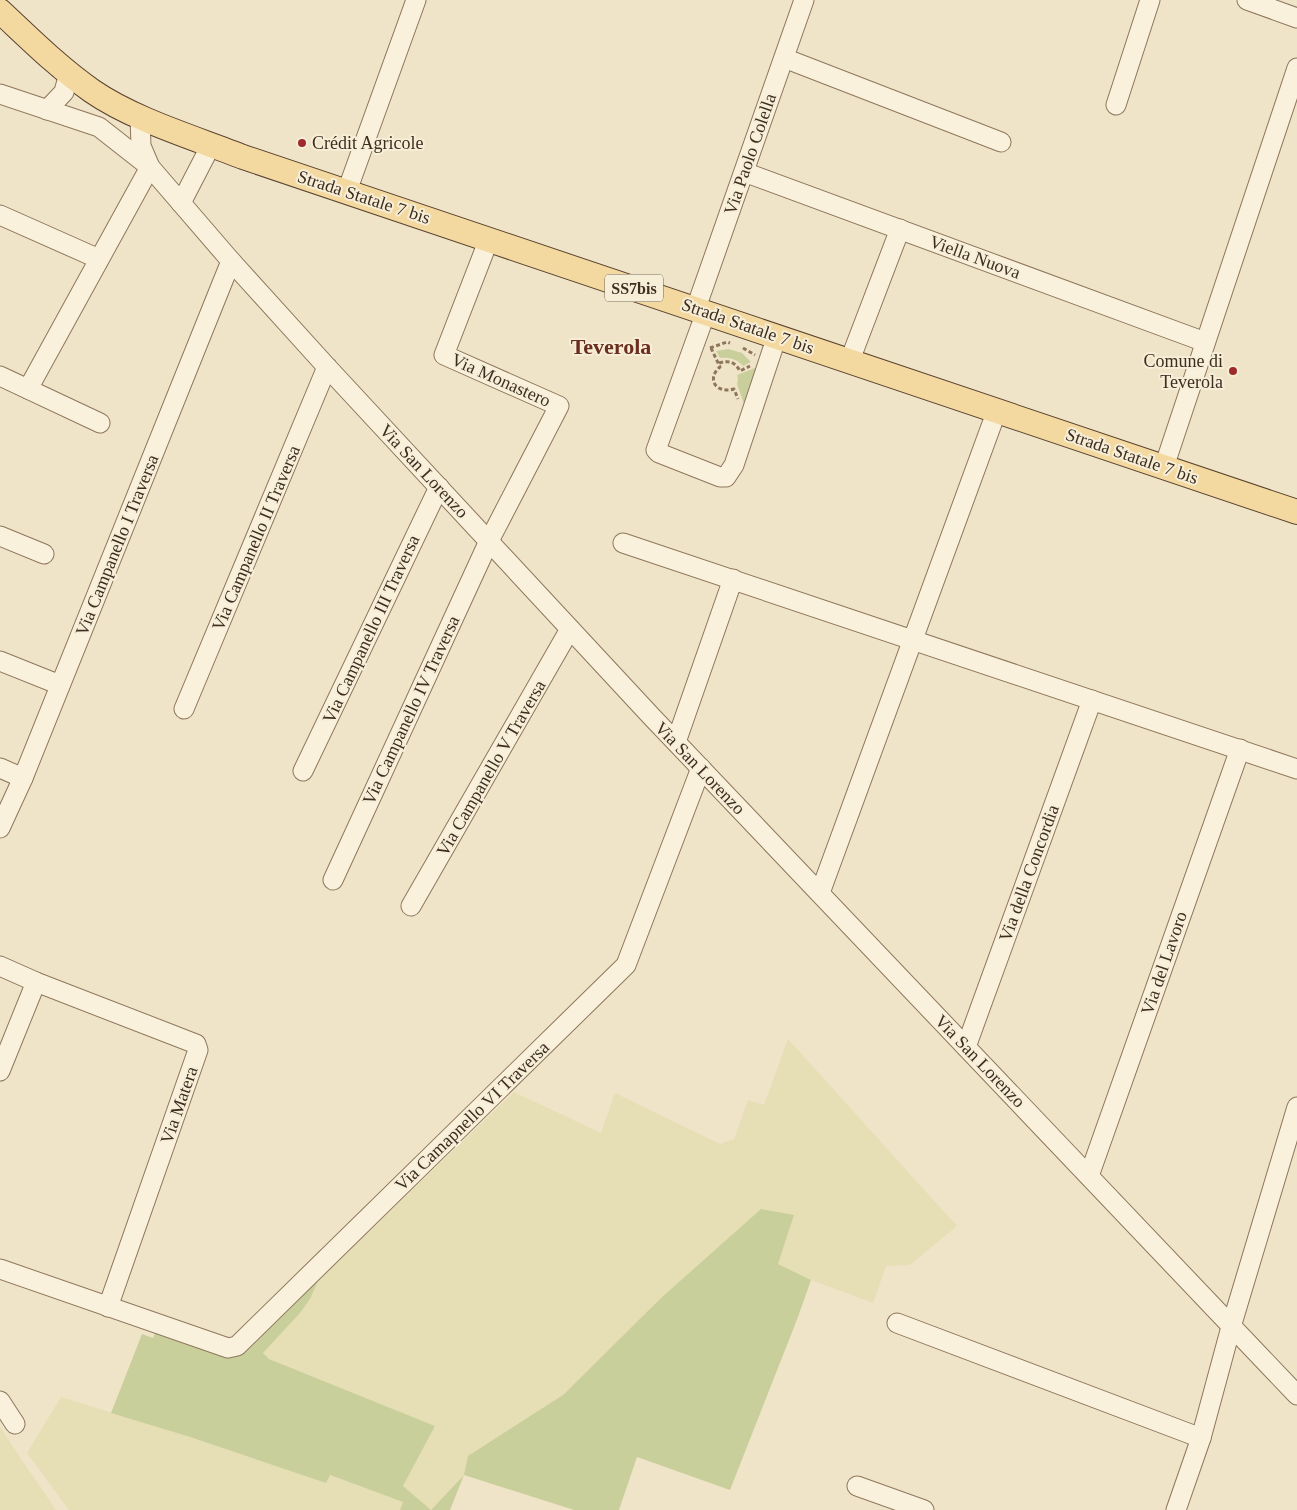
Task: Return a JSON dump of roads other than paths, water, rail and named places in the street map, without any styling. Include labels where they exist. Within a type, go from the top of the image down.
[{"type":"main road","name":"Strada Statale 7 bis","points":[[0,11],[52,60],[93,92],[140,117],[211,145],[1297,512]]},
{"type":"street","points":[[347,191],[416,0]]},
{"type":"street","name":"Via Paolo Colella","points":[[777,336],[734,465],[726,477],[720,477],[659,453],[656,450],[744,172],[804,0]]},
{"type":"street","points":[[1116,105],[1150,0]]},
{"type":"street","points":[[1247,0],[1297,18]]},
{"type":"street","points":[[784,58],[1001,142]]},
{"type":"street","points":[[1164,467],[1297,68]]},
{"type":"street","points":[[47,110],[64,92],[69,73]]},
{"type":"street","points":[[0,94],[99,127],[150,167],[28,390]]},
{"type":"street","name":"Via San Lorenzo","points":[[140,117],[142,146],[150,167],[231,261],[327,367],[676,742],[1297,1396]]},
{"type":"street","points":[[181,202],[211,145]]},
{"type":"street","name":"Viella Nuova","points":[[744,172],[1205,342]]},
{"type":"street","points":[[0,215],[99,259]]},
{"type":"street","points":[[850,360],[900,229]]},
{"type":"street","name":"Via Monastero","points":[[489,239],[444,355],[559,406],[489,541]]},
{"type":"street","name":"Via Campanello I Traversa","points":[[0,828],[23,778],[231,261]]},
{"type":"street","name":"Via Campanello II Traversa","points":[[184,710],[327,367]]},
{"type":"street","points":[[0,376],[100,423]]},
{"type":"street","points":[[820,894],[997,410]]},
{"type":"street","name":"Via Campanello III Traversa","points":[[303,771],[439,487]]},
{"type":"street","points":[[0,536],[44,554]]},
{"type":"street","name":"Via Campanello IV Traversa","points":[[333,880],[489,541]]},
{"type":"street","points":[[623,543],[1297,769]]},
{"type":"street","points":[[676,742],[733,579]]},
{"type":"street","name":"Via Campanello V Traversa","points":[[411,906],[570,629]]},
{"type":"street","points":[[0,661],[60,685]]},
{"type":"street","name":"Via della Concordia","points":[[966,1047],[1092,700]]},
{"type":"street","name":"Via del Lavoro","points":[[1089,1176],[1240,749]]},
{"type":"street","points":[[0,768],[23,778]]},
{"type":"street","name":"Via Camapnello VI Traversa","points":[[0,1269],[228,1348],[238,1346],[626,965],[701,768]]},
{"type":"street","name":"Via Matera","points":[[0,966],[36,982],[196,1044],[198,1050],[108,1307]]},
{"type":"street","points":[[0,1071],[36,982]]},
{"type":"street","points":[[1176,1510],[1201,1438],[1231,1327],[1297,1107]]},
{"type":"street","points":[[897,1323],[1201,1438]]},
{"type":"street","points":[[0,1401],[15,1424]]},
{"type":"street","points":[[857,1486],[924,1510]]},
{"type":"place","name":"Crédit Agricole","points":[[302,143]]},
{"type":"place","name":"Comune di Teverola","points":[[1233,371]]},
{"type":"district","name":"Teverola","points":[[611,346]]}]
